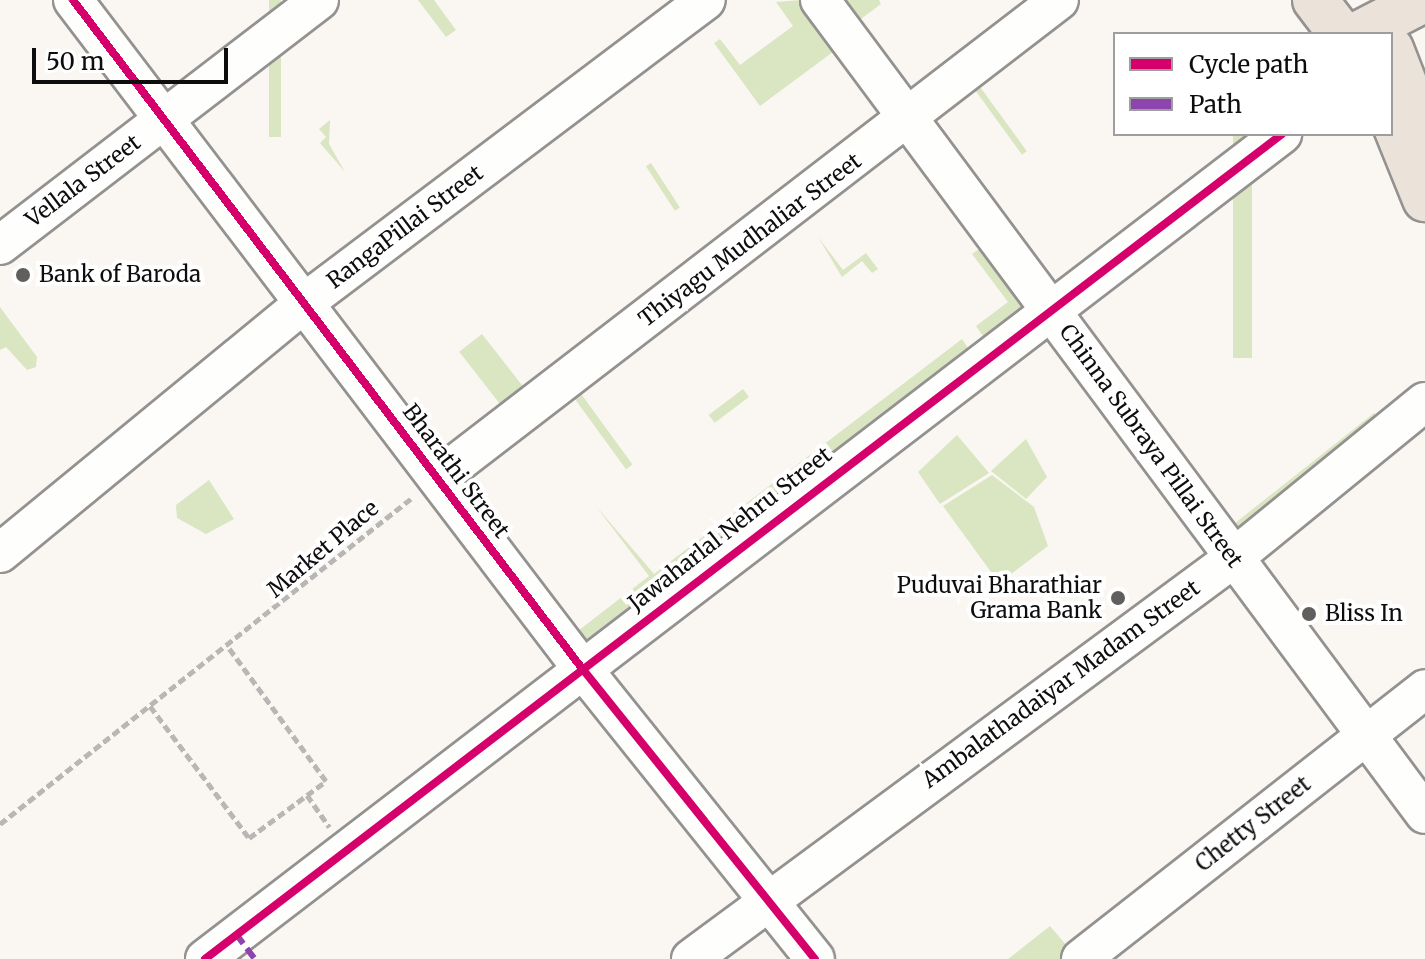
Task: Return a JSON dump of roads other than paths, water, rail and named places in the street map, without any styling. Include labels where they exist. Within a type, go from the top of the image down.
[{"type":"main road","points":[[1315,0],[1368,32]]},
{"type":"main road","points":[[1377,32],[1424,0]]},
{"type":"main road","points":[[1393,34],[1425,32]]},
{"type":"main road","points":[[1393,74],[1425,136]]},
{"type":"main road","points":[[1393,120],[1425,199]]},
{"type":"street","name":"Bharathi Street","points":[[73,0],[581,667],[769,897],[815,959]]},
{"type":"street","name":"Vellala Street","points":[[0,245],[319,0]]},
{"type":"street","name":"RangaPillai Street","points":[[0,553],[304,303],[706,0]]},
{"type":"street","name":"Chinna Subraya Pillai Street","points":[[820,0],[1052,307],[1231,560],[1370,732],[1425,814]]},
{"type":"street","name":"Thiyagu Mudhaliar Street","points":[[439,477],[1059,0]]},
{"type":"street","name":"Jawaharlal Nehru Street","points":[[205,959],[246,946],[581,667],[1279,136]]},
{"type":"street","name":"Ambalathadaiyar Madam Street","points":[[691,959],[769,897],[1231,560],[1425,402]]},
{"type":"street","name":"Chetty Street","points":[[1081,959],[1425,689]]},
{"type":"place","name":"Bank of Baroda","points":[[23,275]]},
{"type":"place","name":"Puduvai Bharathiar Grama Bank","points":[[1118,598]]},
{"type":"place","name":"Bliss In","points":[[1309,614]]}]
